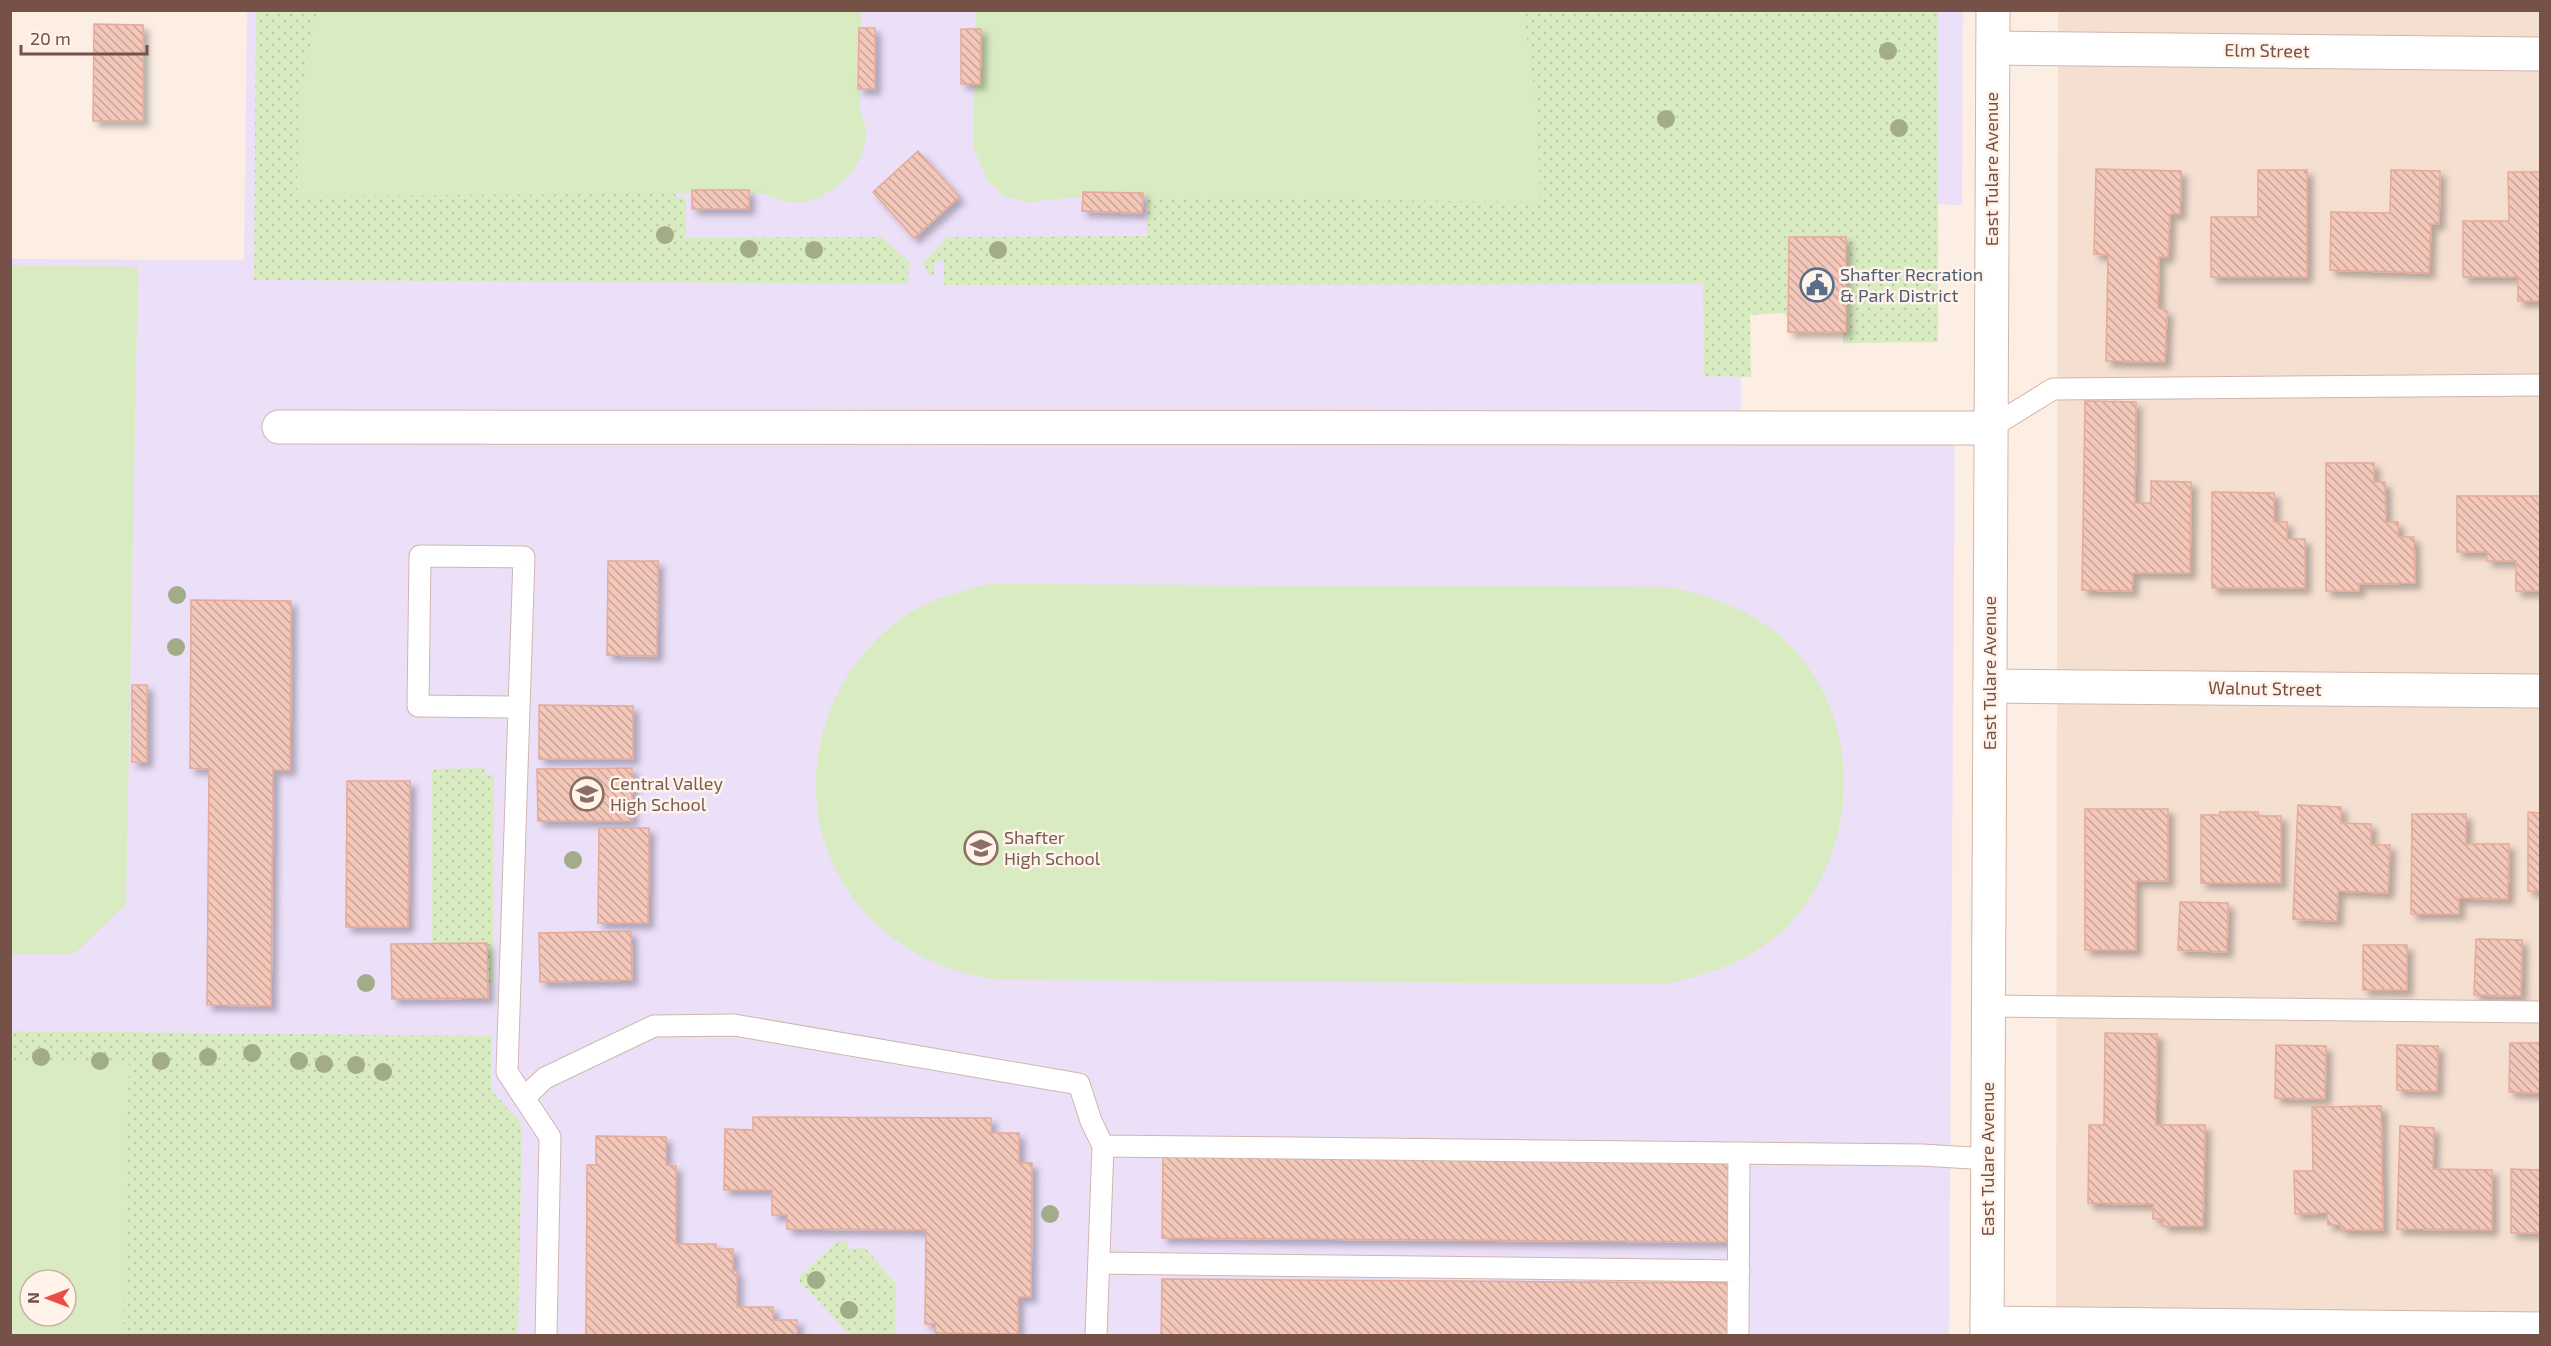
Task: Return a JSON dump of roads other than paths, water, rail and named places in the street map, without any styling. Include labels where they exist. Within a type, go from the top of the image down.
[{"type":"street","name":"East Tulare Avenue","points":[[1987,1329],[1993,10]]},
{"type":"street","name":"Elm Street","points":[[1993,48],[2541,54]]},
{"type":"street","points":[[279,427],[1990,428]]},
{"type":"street","name":"Walnut Street","points":[[1990,686],[2541,691]]},
{"type":"street","points":[[1987,1329],[2357,1331],[2541,1329]]},
{"type":"lane","points":[[1990,428],[2053,389],[2541,385]]},
{"type":"lane","points":[[519,707],[418,706],[420,556],[524,557],[507,1072],[550,1137],[546,1335]]},
{"type":"lane","points":[[1988,1006],[2541,1012]]},
{"type":"lane","points":[[524,1098],[545,1077],[654,1026],[734,1025],[1079,1084],[1091,1121],[1103,1146],[1096,1335]]},
{"type":"lane","points":[[1103,1146],[1922,1155],[1988,1159]]},
{"type":"lane","points":[[1738,1335],[1739,1153]]},
{"type":"lane","points":[[1099,1263],[1739,1271]]},
{"type":"place","name":"Shafter Recration & Park District","points":[[1817,285]]},
{"type":"place","name":"Central Valley High School","points":[[587,794]]},
{"type":"place","name":"Shafter High School","points":[[981,848]]}]
